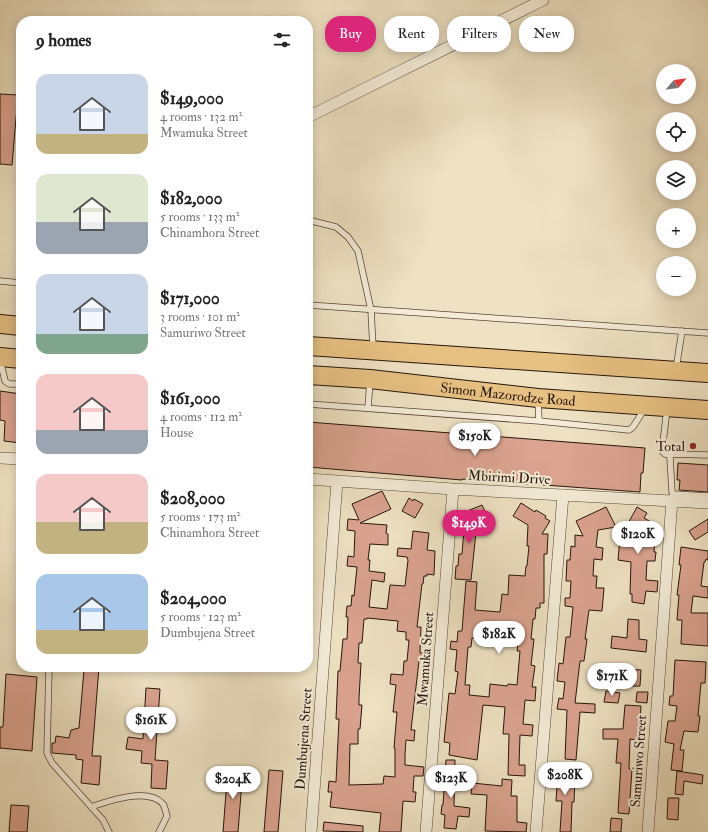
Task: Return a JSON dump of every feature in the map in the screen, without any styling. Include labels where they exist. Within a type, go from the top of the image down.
[{"type":"highway","points":[[0,324],[16,326]]},
{"type":"highway","points":[[313,346],[708,373]]},
{"type":"highway","points":[[0,358],[16,359]]},
{"type":"highway","name":"Simon Mazorodze Road","points":[[313,372],[538,398],[708,410]]},
{"type":"street","points":[[313,114],[543,0]]},
{"type":"street","points":[[0,458],[16,459]]},
{"type":"street","name":"Mbirimi Drive","points":[[313,479],[453,489],[708,503]]},
{"type":"street","name":"Dumbujena Street","points":[[311,832],[337,481]]},
{"type":"street","name":"Mwamuka Street","points":[[426,832],[453,489]]},
{"type":"street","points":[[536,832],[563,495]]},
{"type":"street","name":"Samuriwo Street","points":[[648,832],[672,500]]},
{"type":"lane","points":[[313,221],[336,227],[348,236],[358,251],[371,310],[373,351]]},
{"type":"lane","points":[[0,281],[16,283]]},
{"type":"lane","points":[[313,305],[708,333]]},
{"type":"lane","points":[[676,370],[682,331]]},
{"type":"lane","points":[[0,358],[3,380],[9,384],[16,384]]},
{"type":"lane","points":[[368,408],[370,379]]},
{"type":"lane","points":[[538,398],[540,421]]},
{"type":"lane","points":[[313,404],[540,421],[629,430],[633,427],[647,405]]},
{"type":"lane","points":[[667,407],[662,451],[665,454],[670,455],[708,455]]},
{"type":"lane","points":[[670,455],[673,494],[708,496]]},
{"type":"lane","points":[[49,672],[47,753],[52,763],[103,820],[109,832]]},
{"type":"lane","points":[[91,807],[111,800],[137,795],[154,798],[163,804],[167,816],[159,832]]},
{"type":"building","points":[[0,94],[16,95],[16,118],[12,165],[0,164]]},
{"type":"building","points":[[0,391],[16,393],[16,442],[4,441],[5,421],[0,420]]},
{"type":"building","points":[[313,422],[645,448],[640,492],[462,480],[313,467]]},
{"type":"building","points":[[678,463],[708,465],[708,492],[679,490],[680,480],[677,480]]},
{"type":"building","points":[[382,491],[391,509],[360,523],[387,525],[386,533],[388,534],[388,545],[370,544],[368,560],[370,560],[369,571],[385,573],[384,582],[372,580],[369,607],[387,609],[390,585],[405,586],[408,560],[407,557],[397,556],[398,548],[411,549],[413,531],[429,533],[427,550],[435,551],[434,575],[427,574],[427,576],[424,576],[422,584],[417,627],[421,627],[420,653],[428,653],[428,661],[419,661],[411,730],[415,730],[414,741],[406,740],[405,754],[405,765],[424,767],[423,776],[414,776],[413,792],[416,792],[415,802],[403,801],[401,832],[379,832],[381,813],[330,807],[332,792],[328,792],[329,781],[336,782],[339,719],[336,719],[338,671],[340,671],[343,639],[347,639],[347,606],[351,606],[352,595],[354,596],[357,567],[347,566],[348,556],[354,557],[355,531],[347,530],[348,519],[359,520],[352,504]],"holes":[[[364,619],[398,621],[397,631],[406,632],[406,640],[409,640],[407,661],[404,661],[403,675],[391,674],[390,684],[396,685],[393,712],[397,712],[394,748],[395,777],[384,776],[383,784],[349,785],[350,744],[358,744],[358,729],[360,729],[362,705],[359,705],[361,663],[358,663],[359,643],[362,643]]]},
{"type":"building","points":[[409,498],[423,504],[415,518],[402,511]]},
{"type":"building","points":[[521,503],[535,512],[536,510],[546,516],[545,518],[550,521],[542,534],[548,534],[547,554],[544,554],[544,603],[540,603],[540,608],[536,608],[535,619],[533,619],[531,639],[534,639],[531,665],[535,666],[532,687],[536,687],[535,701],[525,700],[523,724],[533,725],[532,736],[520,735],[519,765],[525,765],[525,776],[508,775],[509,734],[503,734],[505,707],[483,705],[477,760],[449,755],[450,743],[444,742],[449,693],[455,694],[458,672],[455,671],[457,650],[450,649],[451,641],[457,642],[458,631],[462,631],[466,581],[477,582],[475,610],[500,612],[502,594],[508,595],[509,575],[525,576],[529,546],[527,546],[528,525],[513,516]],"holes":[[[492,627],[520,630],[517,651],[520,651],[517,685],[508,684],[507,686],[490,684],[489,697],[469,695],[470,685],[465,685],[468,647],[471,647],[472,638],[491,639]]]},
{"type":"building","points":[[482,505],[488,518],[477,523],[471,580],[455,579],[459,554],[462,554],[464,529],[473,530],[465,512]]},
{"type":"building","points":[[606,507],[616,527],[598,530],[596,547],[603,548],[602,560],[594,559],[593,576],[597,576],[596,588],[604,588],[602,611],[589,610],[584,661],[580,661],[575,703],[595,704],[595,713],[580,712],[576,760],[565,759],[567,710],[557,709],[559,698],[563,699],[565,682],[557,681],[559,663],[563,664],[566,637],[570,637],[573,607],[565,606],[565,598],[570,598],[571,581],[566,581],[567,560],[570,560],[571,546],[575,547],[575,535],[583,536],[576,521]]},
{"type":"building","points":[[637,507],[647,513],[644,518],[654,524],[646,538],[655,539],[655,561],[647,561],[646,580],[658,581],[657,592],[646,591],[644,604],[632,602],[632,594],[630,594],[631,562],[618,560],[620,538]]},
{"type":"building","points":[[708,519],[708,532],[695,540],[689,531]]},
{"type":"building","points":[[681,547],[708,551],[708,560],[706,559],[704,562],[701,586],[708,587],[708,598],[693,596],[691,613],[708,613],[708,646],[681,644],[682,620],[677,620],[679,595],[677,595],[681,565],[679,565]]},
{"type":"building","points":[[628,619],[639,620],[639,639],[647,640],[646,652],[611,648],[612,636],[627,638]]},
{"type":"building","points":[[675,660],[706,662],[705,683],[701,683],[698,732],[684,731],[680,750],[684,750],[682,771],[671,770],[674,744],[665,742],[668,721],[675,721],[677,706],[669,705],[670,696],[673,696]]},
{"type":"building","points":[[627,669],[641,670],[640,686],[627,686]]},
{"type":"building","points":[[84,672],[99,672],[92,756],[101,756],[99,785],[81,783],[83,760],[76,759],[76,755],[52,753],[52,743],[55,743],[56,736],[69,738],[71,730],[79,728]]},
{"type":"building","points":[[6,674],[37,677],[32,751],[0,748],[0,727],[3,727]]},
{"type":"building","points":[[146,688],[160,689],[155,760],[168,761],[166,789],[151,788],[152,764],[141,763],[142,751],[126,749],[128,737],[143,739]]},
{"type":"building","points":[[606,691],[620,693],[618,703],[604,702]]},
{"type":"building","points":[[637,692],[648,692],[647,703],[636,702]]},
{"type":"building","points":[[625,705],[641,706],[640,721],[644,721],[642,741],[630,739],[629,769],[632,769],[629,814],[618,813],[621,763],[616,763],[618,739],[603,739],[603,729],[623,729]]},
{"type":"building","points":[[446,760],[455,760],[454,806],[470,808],[469,817],[458,816],[456,829],[444,828],[445,815],[441,814]]},
{"type":"building","points":[[228,767],[243,768],[238,832],[223,832]]},
{"type":"building","points":[[560,767],[571,768],[571,777],[575,777],[571,832],[560,832],[562,801],[556,801],[557,787],[552,787],[553,776],[559,776]]},
{"type":"building","points":[[269,770],[283,771],[278,832],[264,832]]},
{"type":"building","points":[[677,771],[703,775],[702,784],[684,781],[683,795],[675,794]]},
{"type":"building","points":[[502,779],[512,780],[511,796],[517,796],[517,822],[527,823],[526,832],[485,831],[487,795],[471,794],[472,783],[502,786]]},
{"type":"building","points":[[668,798],[679,798],[678,820],[667,819]]},
{"type":"building","points":[[11,805],[29,806],[27,832],[9,832]]},
{"type":"building","points":[[611,818],[622,819],[621,832],[610,832]]},
{"type":"building","points":[[324,822],[363,826],[363,832],[323,831]]},
{"type":"place","name":"Total","points":[[693,446]]}]
